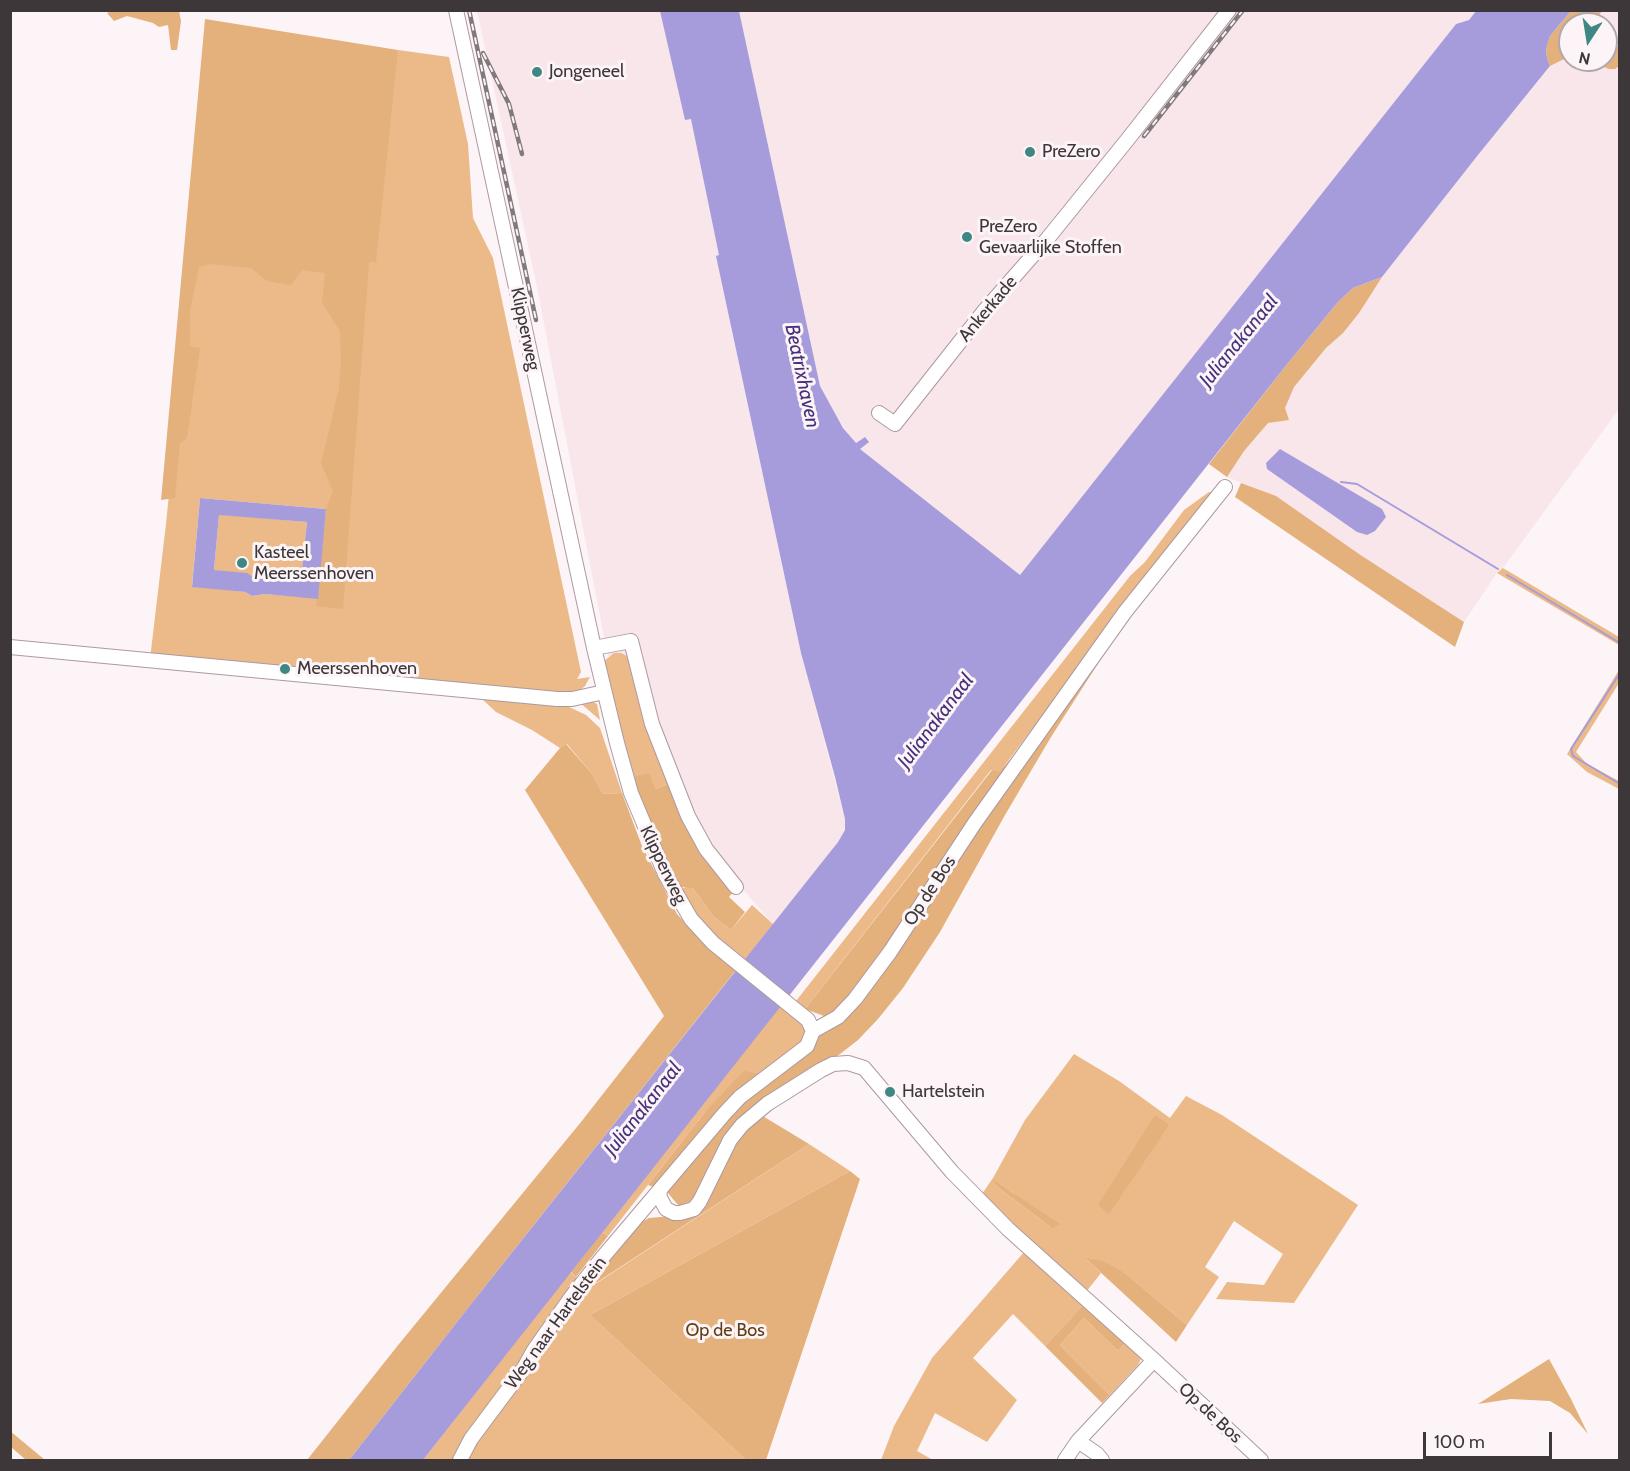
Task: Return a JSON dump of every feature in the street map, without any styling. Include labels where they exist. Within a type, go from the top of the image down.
[{"type":"street","name":"Klipperweg","points":[[456,10],[594,648],[631,793],[665,874],[691,919],[713,943],[808,1020],[813,1030]]},
{"type":"street","name":"Ankerkade","points":[[879,412],[895,424],[985,310],[1048,238],[1128,140],[1229,10]]},
{"type":"street","name":"Op de Bos","points":[[1225,487],[1125,612],[974,824],[890,952],[855,999],[838,1017],[813,1030],[807,1046],[740,1097],[660,1191],[659,1196],[666,1209],[674,1213],[694,1209],[730,1140],[742,1125],[768,1104],[820,1070],[838,1063],[855,1064],[864,1068],[871,1075],[896,1108],[952,1172],[1008,1229],[1154,1360],[1261,1461]]},
{"type":"street","points":[[594,648],[631,641],[652,724],[688,816],[706,849],[736,886]]},
{"type":"street","points":[[10,647],[557,699],[582,698],[604,692]]},
{"type":"street","name":"Weg naar Hartelstein","points":[[459,1461],[471,1439],[524,1368],[572,1296],[660,1191]]},
{"type":"street","points":[[1065,1461],[1078,1441],[1154,1360]]},
{"type":"street","points":[[1078,1441],[1097,1454],[1102,1461]]},
{"type":"shaded area","name":"Beatrixhaven","points":[[477,11],[1476,11],[1469,20],[1456,24],[1020,575],[860,449],[865,437],[856,443],[851,439],[831,409],[820,386],[804,313],[731,327],[801,653],[845,819],[845,830],[838,842],[773,924],[709,850],[621,675],[607,653],[537,287]]},
{"type":"shaded area","points":[[1619,11],[1619,409],[1503,568],[1497,573],[1464,622],[1262,491],[1227,477],[1209,464],[1237,429],[1382,277],[1550,67],[1547,58],[1558,36],[1558,72],[1618,72],[1618,12],[1570,12]]},
{"type":"shaded area","points":[[398,50],[449,57],[468,144],[473,218],[493,258],[581,672],[577,679],[590,677],[578,692],[568,695],[150,659],[166,524],[199,191]],"holes":[[[200,498],[326,509],[318,598],[265,594],[252,596],[245,592],[192,586]]]},
{"type":"shaded area","points":[[1209,492],[1214,492],[999,773],[991,770],[805,1009],[796,1001],[1130,576],[1145,562],[1184,510]]},
{"type":"shaded area","points":[[219,514],[307,522],[301,578],[253,577],[214,570]]},
{"type":"shaded area","points":[[1503,568],[1619,637],[1619,645],[1497,573]]},
{"type":"shaded area","points":[[614,653],[621,653],[630,660],[671,783],[655,789],[630,778],[603,662]]},
{"type":"shaded area","points":[[1619,670],[1619,683],[1576,752],[1587,764],[1619,781],[1619,789],[1587,772],[1567,754]]},
{"type":"shaded area","points":[[482,699],[569,707],[586,715],[600,728],[622,793],[603,794],[593,775],[567,744],[560,748],[532,730],[496,712]]},
{"type":"shaded area","points":[[590,700],[597,704],[600,720],[579,702]]},
{"type":"shaded area","points":[[688,886],[693,888],[714,917],[731,930],[752,905],[773,924],[744,961],[721,943],[700,919],[679,890]]},
{"type":"shaded area","points":[[781,1005],[808,1026],[804,1038],[760,1074],[705,1112],[608,1236],[602,1232]]},
{"type":"shaded area","points":[[1074,1054],[1119,1081],[1170,1118],[1186,1096],[1222,1115],[1358,1205],[1294,1303],[1216,1299],[1227,1282],[1264,1285],[1283,1254],[1234,1221],[1205,1267],[1219,1277],[1187,1325],[1125,1273],[1086,1259],[1101,1273],[1086,1292],[982,1194],[1025,1120]],"holes":[[[1156,1115],[1108,1213],[1129,1158]],[[994,1180],[1013,1193],[1052,1228],[996,1186]]]},
{"type":"shaded area","points":[[809,1144],[850,1171],[590,1315],[746,1460],[423,1460],[570,1272],[576,1277],[583,1292]]},
{"type":"shaded area","points":[[1025,1251],[1084,1304],[1045,1346],[1013,1314],[973,1358],[1017,1400],[987,1442],[935,1413],[917,1451],[933,1460],[881,1460],[894,1426],[932,1358]]},
{"type":"shaded area","points":[[1084,1318],[1118,1351],[1126,1342],[1141,1359],[1110,1395],[1060,1345]]},
{"type":"green space","points":[[111,11],[179,11],[181,21],[177,50],[171,50],[168,25],[159,27],[153,23],[127,16],[114,21],[107,13]]},
{"type":"green space","points":[[1571,11],[1602,11],[1601,12]]},
{"type":"green space","points":[[205,19],[398,50],[376,262],[369,262],[343,609],[316,606],[326,509],[333,491],[321,463],[339,389],[341,361],[340,331],[322,303],[325,273],[302,270],[291,285],[267,281],[251,268],[210,264],[199,267],[190,311],[190,346],[200,348],[187,438],[180,443],[175,498],[161,500]]},
{"type":"green space","points":[[1558,26],[1558,62],[1550,66],[1546,47],[1550,36]]},
{"type":"green space","points":[[1382,277],[1343,333],[1326,348],[1294,387],[1285,408],[1289,420],[1268,423],[1244,451],[1227,477],[1209,464],[1338,302],[1353,288]]},
{"type":"green space","points":[[1241,483],[1276,496],[1359,554],[1464,622],[1455,647],[1235,497]]},
{"type":"green space","points":[[1122,626],[1051,737],[940,932],[903,988],[878,1019],[858,1040],[840,1054],[752,1109],[694,1200],[679,1206],[667,1192],[648,1185],[705,1112],[744,1071],[760,1074],[812,1048],[824,1016],[805,1009],[992,770],[999,772],[1076,685]]},
{"type":"green space","points":[[566,744],[593,775],[603,794],[622,793],[642,846],[677,914],[703,942],[736,970],[349,1460],[307,1460],[664,1016],[525,790],[560,748]]},
{"type":"green space","points":[[649,773],[655,789],[671,783],[734,891],[729,897],[745,912],[731,930],[714,917],[693,888],[679,889],[630,778]]},
{"type":"green space","points":[[761,1115],[809,1144],[582,1292],[636,1225],[649,1218],[685,1215],[740,1136]]},
{"type":"green space","points":[[1155,1115],[1169,1125],[1109,1214],[1098,1205]]},
{"type":"green space","name":"Op de Bos","points":[[850,1171],[860,1179],[766,1460],[746,1460],[590,1315]]},
{"type":"green space","points":[[993,1179],[1060,1224],[1052,1228],[996,1186]]},
{"type":"green space","points":[[602,1232],[608,1236],[576,1277],[571,1272]]},
{"type":"green space","points":[[1085,1258],[1103,1261],[1125,1273],[1187,1325],[1176,1342]]},
{"type":"green space","points":[[1084,1304],[1126,1342],[1118,1351],[1084,1318],[1060,1345],[1110,1395],[1102,1403],[1045,1346]]},
{"type":"green space","points":[[1549,1359],[1588,1434],[1570,1413],[1550,1401],[1511,1399],[1478,1404]]},
{"type":"green space","points":[[10,1431],[45,1460],[26,1460],[11,1447]]},
{"type":"water","name":"Julianakanaal","points":[[660,11],[739,11],[820,386],[843,428],[856,443],[865,437],[869,442],[860,449],[1020,575],[1456,24],[1469,20],[1476,11],[1571,11],[1558,12],[1558,26],[1550,36],[1546,48],[1550,66],[1382,277],[1353,288],[1338,302],[1288,363],[423,1460],[349,1460],[838,842],[845,830],[845,819],[835,777],[801,653],[716,256],[719,255],[691,119],[685,120]]},
{"type":"water","points":[[1280,449],[1382,509],[1386,517],[1375,531],[1367,535],[1357,532],[1267,469],[1266,463]]},
{"type":"water","points":[[200,498],[326,509],[318,599],[265,594],[252,596],[245,592],[192,587]],"holes":[[[219,515],[307,522],[301,577],[266,574],[262,577],[253,577],[247,573],[214,570]]]},
{"type":"waterway","points":[[1341,482],[1357,484],[1498,569]]},
{"type":"waterway","points":[[1507,575],[1620,643]]},
{"type":"waterway","points":[[1620,673],[1571,749],[1573,756],[1620,784]]},
{"type":"railway","points":[[469,10],[536,320]]},
{"type":"railway","points":[[1144,136],[1243,10]]},
{"type":"railway","points":[[483,53],[509,104],[522,154]]},
{"type":"place","name":"Jongeneel","points":[[537,72]]},
{"type":"place","name":"PreZero","points":[[1030,152]]},
{"type":"place","name":"PreZero Gevaarlijke Stoffen","points":[[967,237]]},
{"type":"place","name":"Kasteel Meerssenhoven","points":[[242,563]]},
{"type":"place","name":"Meerssenhoven","points":[[285,669]]},
{"type":"place","name":"Hartelstein","points":[[890,1092]]}]
